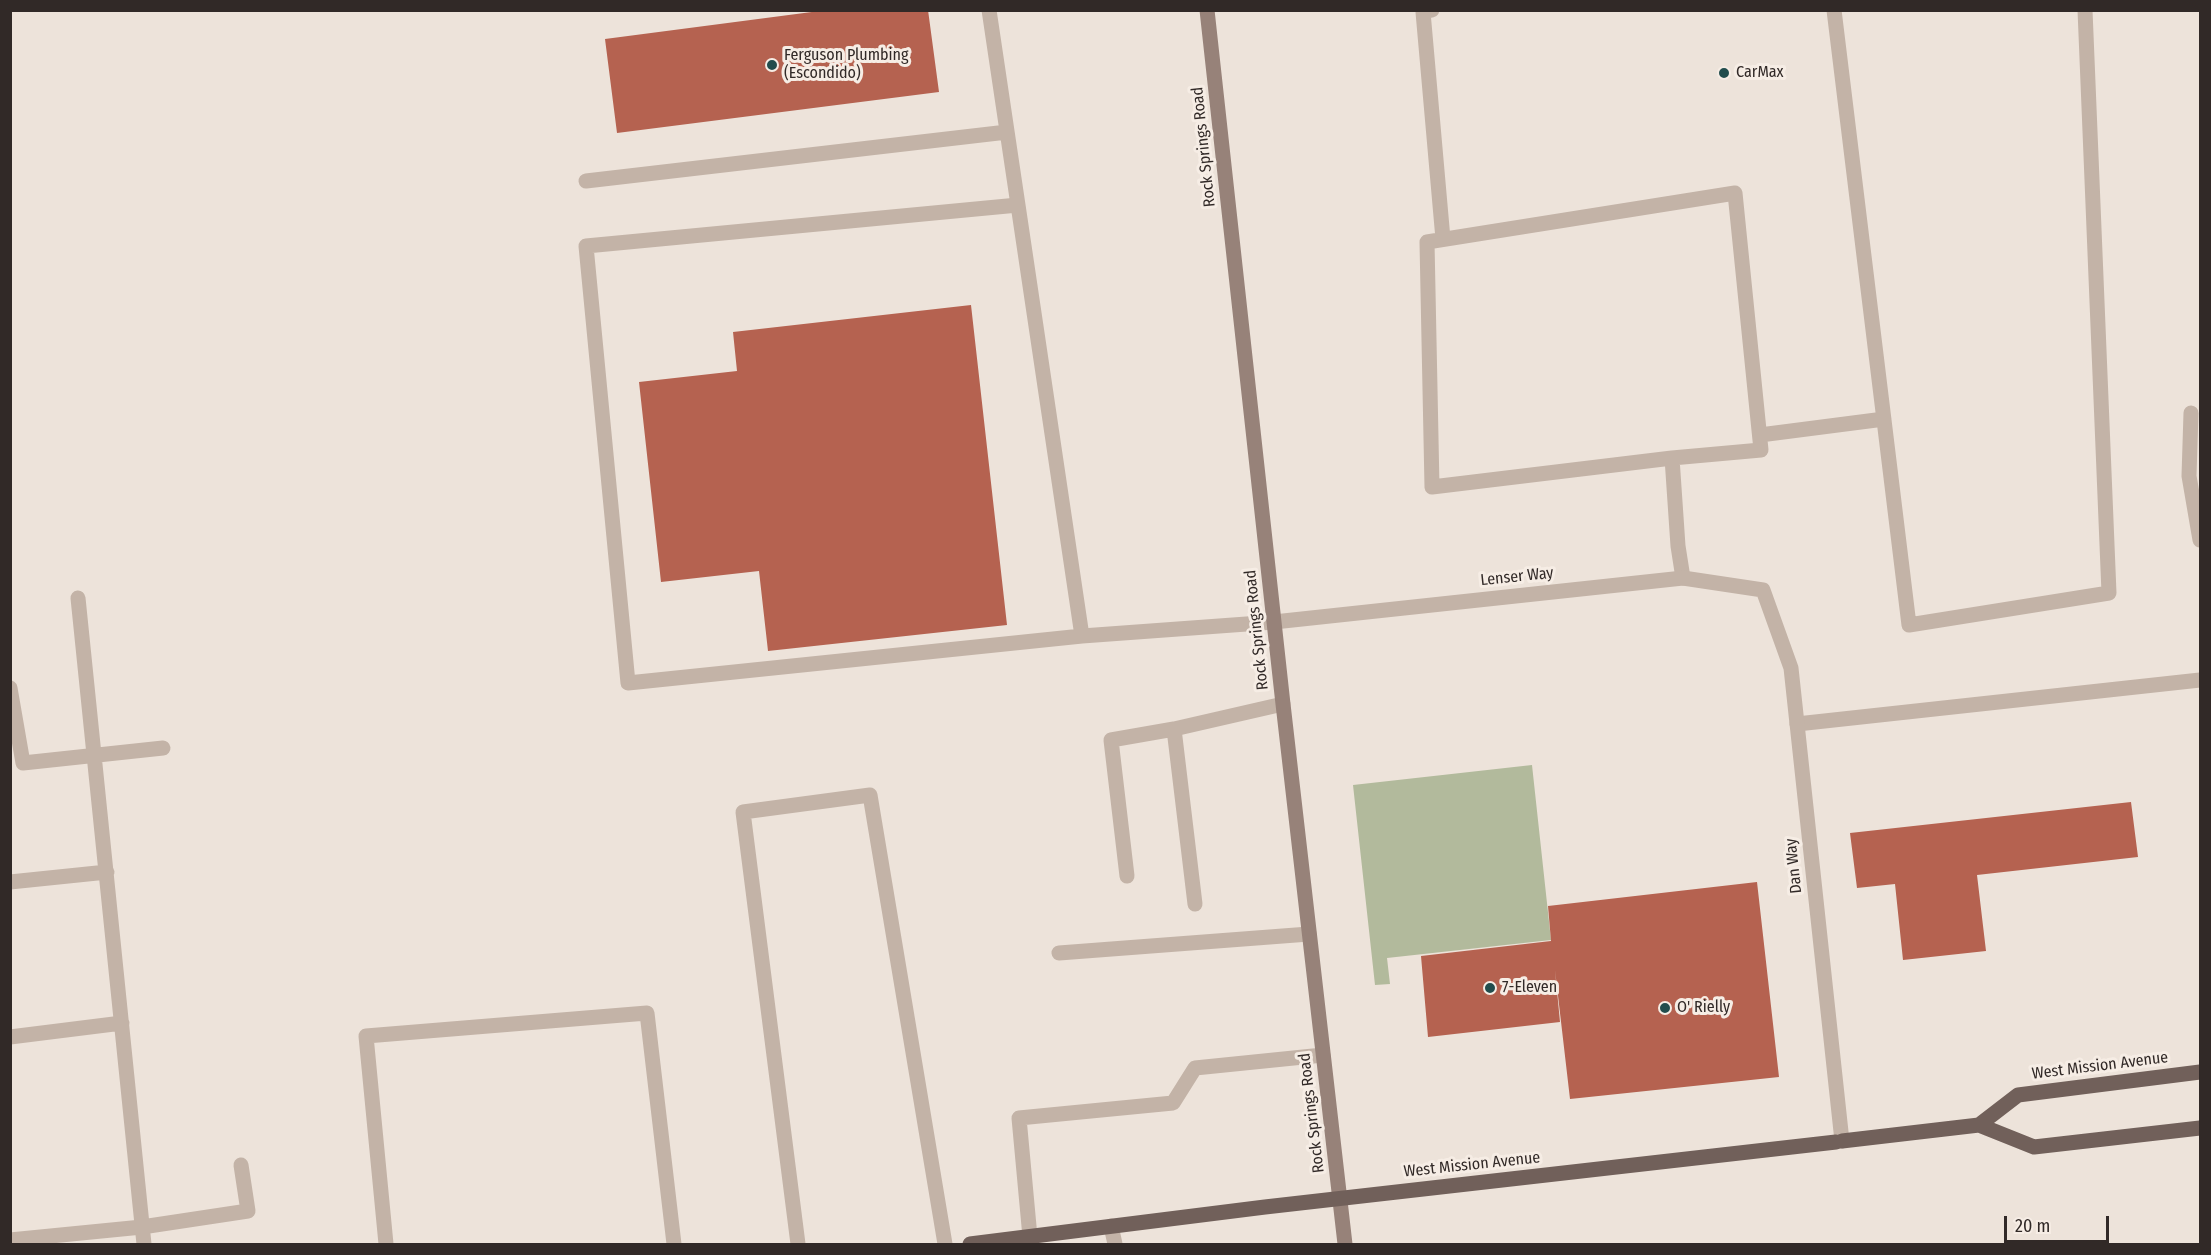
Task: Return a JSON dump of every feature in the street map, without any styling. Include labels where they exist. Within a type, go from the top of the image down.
[{"type":"main road","name":"West Mission Avenue","points":[[1979,1125],[2018,1095],[2200,1072]]},
{"type":"main road","name":"West Mission Avenue","points":[[970,1245],[1341,1198],[1979,1125],[2034,1147],[2200,1128]]},
{"type":"street","points":[[988,10],[1082,636]]},
{"type":"street","name":"Rock Springs Road","points":[[1207,10],[1345,1245]]},
{"type":"street","points":[[1432,10],[1423,12],[1443,239]]},
{"type":"street","points":[[1834,10],[1909,625],[2109,593],[2085,10]]},
{"type":"street","points":[[586,181],[1007,132]]},
{"type":"street","points":[[1735,193],[1760,435],[1761,450],[1672,458],[1432,487],[1427,242],[1735,193]]},
{"type":"street","name":"Lenser Way","points":[[1018,205],[586,246],[628,683],[1082,636],[1274,622],[1683,578],[1764,590]]},
{"type":"street","points":[[2191,413],[2189,476],[2200,540]]},
{"type":"street","points":[[1760,435],[1884,419]]},
{"type":"street","points":[[1672,458],[1678,546],[1683,578]]},
{"type":"street","name":"Dan Way","points":[[1764,590],[1791,668],[1839,1142]]},
{"type":"street","points":[[78,598],[144,1245]]},
{"type":"street","points":[[1797,724],[2200,680]]},
{"type":"street","points":[[10,688],[23,764],[163,748]]},
{"type":"street","points":[[1127,876],[1111,740],[1174,729],[1283,704]]},
{"type":"street","points":[[1174,729],[1195,904]]},
{"type":"street","points":[[798,1245],[743,812],[870,795],[945,1245]]},
{"type":"street","points":[[10,882],[107,872]]},
{"type":"street","points":[[1059,953],[1310,934]]},
{"type":"street","points":[[386,1245],[366,1036],[647,1013],[674,1245]]},
{"type":"street","points":[[10,1038],[122,1023]]},
{"type":"street","points":[[1030,1237],[1019,1118],[1173,1103],[1195,1068],[1323,1055]]},
{"type":"street","points":[[10,1240],[142,1227],[248,1211],[241,1165]]},
{"type":"street","points":[[1111,1226],[1115,1245]]},
{"type":"green space","points":[[1532,765],[1551,940],[1387,958],[1390,984],[1375,985],[1353,785]]},
{"type":"building","name":"Ferguson Plumbing (Escondido)","points":[[827,10],[928,10],[939,92],[617,133],[605,39]]},
{"type":"building","points":[[971,305],[1007,625],[768,651],[759,571],[661,582],[639,382],[737,371],[733,332]]},
{"type":"building","points":[[2131,802],[2138,857],[1977,875],[1986,951],[1903,960],[1895,884],[1857,888],[1850,833]]},
{"type":"building","name":"O' Rielly","points":[[1757,882],[1779,1077],[1570,1099],[1555,970],[1560,1022],[1428,1037],[1421,956],[1551,941],[1548,906]]},
{"type":"place","name":"Ferguson Plumbing (Escondido)","points":[[772,65]]},
{"type":"place","name":"CarMax","points":[[1724,73]]},
{"type":"place","name":"7-Eleven","points":[[1490,988]]},
{"type":"place","name":"O' Rielly","points":[[1665,1008]]}]
